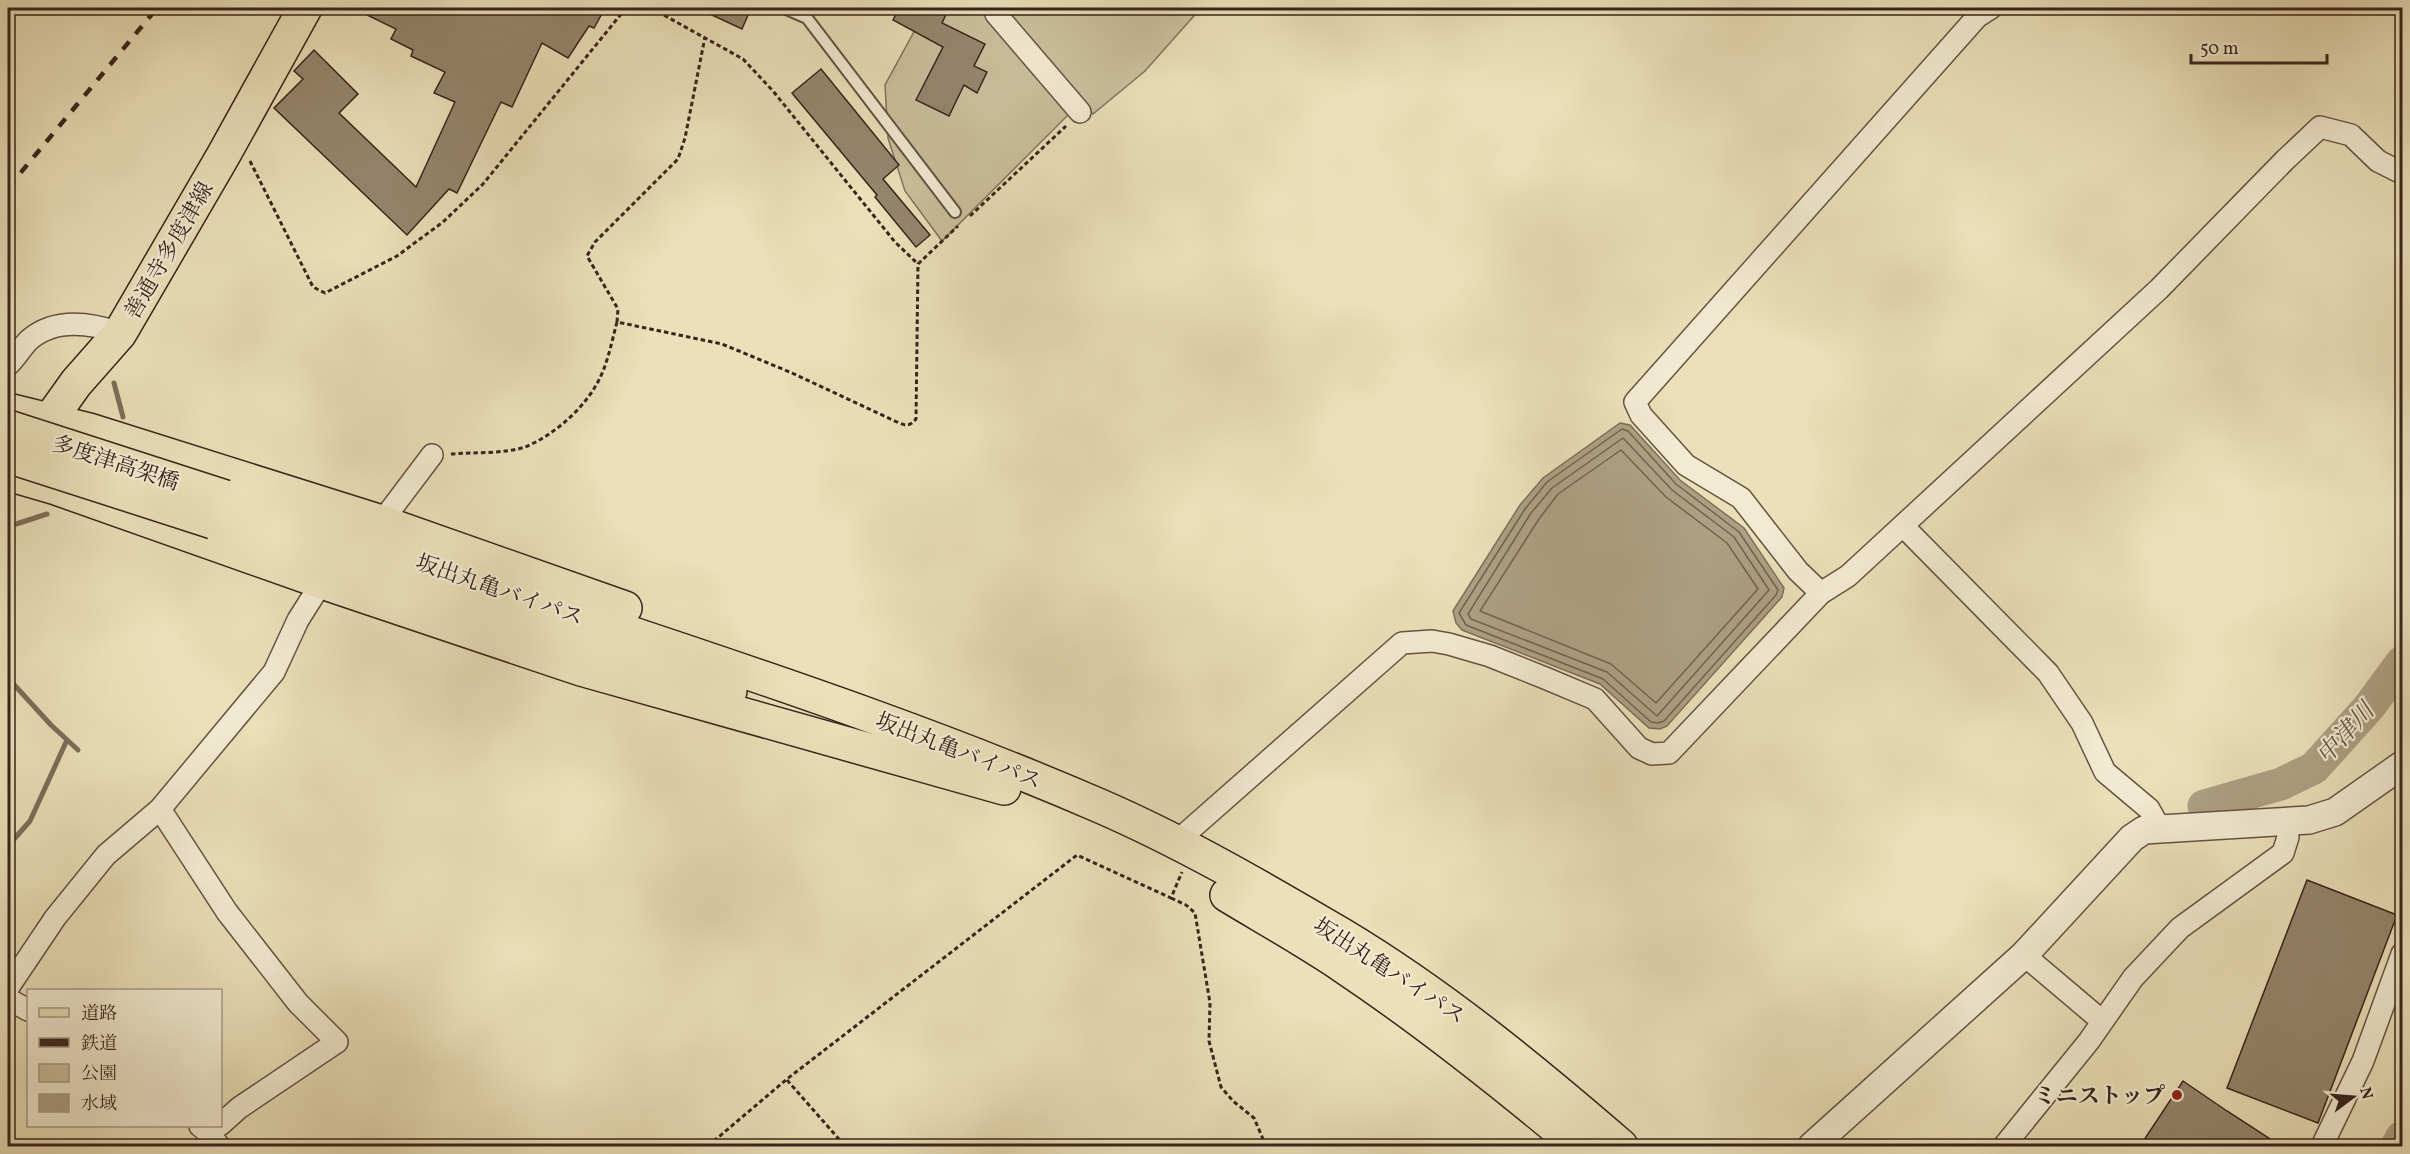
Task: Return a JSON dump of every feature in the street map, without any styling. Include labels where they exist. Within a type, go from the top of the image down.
[{"type":"main road","name":"善通寺多度津線","points":[[8,470],[52,419],[76,383],[120,333],[236,133],[305,8]]},
{"type":"main road","points":[[8,410],[52,419],[376,524],[816,675],[975,741],[1042,772],[1104,808]]},
{"type":"main road","name":"多度津高架橋","points":[[8,427],[219,509]]},
{"type":"main road","points":[[8,470],[326,578],[581,669],[1004,788]]},
{"type":"main road","name":"多度津高架橋","points":[[8,470],[219,509]]},
{"type":"main road","name":"坂出丸亀バイパス","points":[[219,509],[836,725],[1004,788],[1096,827],[1176,871],[1225,894],[1343,966],[1426,1025],[1521,1098],[1578,1146]]},
{"type":"main road","name":"坂出丸亀バイパス","points":[[219,509],[843,705],[971,753],[1104,808],[1176,871],[1344,936],[1434,996],[1541,1076],[1621,1146]]},
{"type":"street","points":[[997,8],[996,14],[1080,112]]},
{"type":"street","points":[[1821,593],[1798,571],[1741,498],[1686,465],[1641,415],[1635,402],[1977,17],[1991,8]]},
{"type":"street","points":[[1176,871],[1402,643],[1432,641],[1449,644],[1490,656],[1545,678],[1595,699],[1639,748],[1652,754],[1669,753],[1821,593],[1848,576],[2159,289],[2284,160],[2320,127],[2351,135],[2378,161],[2403,173]]},
{"type":"street","points":[[8,365],[30,339],[51,328],[73,323],[99,326],[120,333]]},
{"type":"street","points":[[376,524],[389,512],[432,454]]},
{"type":"street","points":[[1903,526],[2048,673],[2082,723],[2105,772],[2149,809],[2158,827]]},
{"type":"street","points":[[8,988],[55,918],[106,855],[160,809],[274,672],[298,620],[326,578]]},
{"type":"street","points":[[1812,1146],[2024,955],[2132,838],[2144,830],[2158,827],[2309,820],[2335,812],[2403,765]]},
{"type":"street","points":[[160,809],[227,912],[298,1003],[337,1042],[239,1108],[222,1124]]},
{"type":"street","points":[[2004,1146],[2133,978],[2180,928],[2283,853],[2288,837],[2286,821]]},
{"type":"street","points":[[2322,1146],[2363,1061],[2403,954]]},
{"type":"street","points":[[2024,955],[2102,1021]]},
{"type":"street","points":[[8,999],[27,1009]]},
{"type":"lane","points":[[784,8],[807,18],[955,212]]},
{"type":"path","points":[[236,133],[313,286],[325,292],[397,256],[451,215],[483,184],[626,8]]},
{"type":"path","points":[[651,8],[743,58],[773,91],[895,242],[918,264]]},
{"type":"path","points":[[432,454],[523,447],[551,434],[595,388],[606,361],[617,322],[618,309],[587,256],[595,242],[678,159],[685,138],[705,37]]},
{"type":"path","points":[[968,217],[1080,112]]},
{"type":"path","points":[[617,322],[722,344],[792,373],[906,426],[916,419],[918,264],[959,225]]},
{"type":"path","points":[[708,1146],[787,1079],[1077,855],[1176,871],[1186,905],[1195,913],[1210,1004],[1209,1041],[1221,1087],[1254,1119],[1266,1146]]},
{"type":"path","points":[[787,1079],[845,1146]]},
{"type":"green space","points":[[927,8],[1201,8],[1145,71],[1093,114],[1009,18],[1070,113],[942,241],[905,191],[888,138],[885,85]]},
{"type":"water","points":[[1620,423],[1630,425],[1680,480],[1744,528],[1784,588],[1782,597],[1667,726],[1660,729],[1649,728],[1600,684],[1462,630],[1456,623],[1453,611],[1520,505],[1543,478]]},
{"type":"building","points":[[353,8],[605,8],[594,28],[589,26],[568,58],[542,43],[512,107],[501,102],[457,193],[449,189],[407,235],[274,108],[303,79],[294,71],[314,50],[358,94],[339,113],[416,187],[455,102],[434,93],[445,72],[411,56],[413,50],[391,39],[396,29]]},
{"type":"building","points":[[697,8],[751,8],[742,29]]},
{"type":"building","points":[[899,8],[949,8],[942,23],[985,44],[974,66],[987,72],[977,93],[964,85],[949,116],[916,100],[943,47],[893,20]]},
{"type":"building","points":[[821,69],[899,165],[883,179],[930,235],[916,247],[875,197],[877,195],[792,93]]},
{"type":"building","points":[[2307,880],[2397,915],[2318,1123],[2227,1088]]},
{"type":"building","points":[[2183,1081],[2227,1111],[2281,1146],[2140,1146]]},
{"type":"waterway","points":[[114,383],[123,417]]},
{"type":"waterway","points":[[8,529],[10,526],[47,514]]},
{"type":"waterway","name":"中津川","points":[[2204,806],[2281,784],[2314,768],[2369,707],[2402,662]]},
{"type":"waterway","points":[[8,678],[51,725],[78,750]]},
{"type":"waterway","points":[[8,846],[30,821],[67,740]]},
{"type":"waterway","points":[[2397,1146],[2402,1137]]},
{"type":"railway","points":[[8,188],[157,8]]},
{"type":"place","name":"ミニストップ","points":[[2177,1095]]}]
